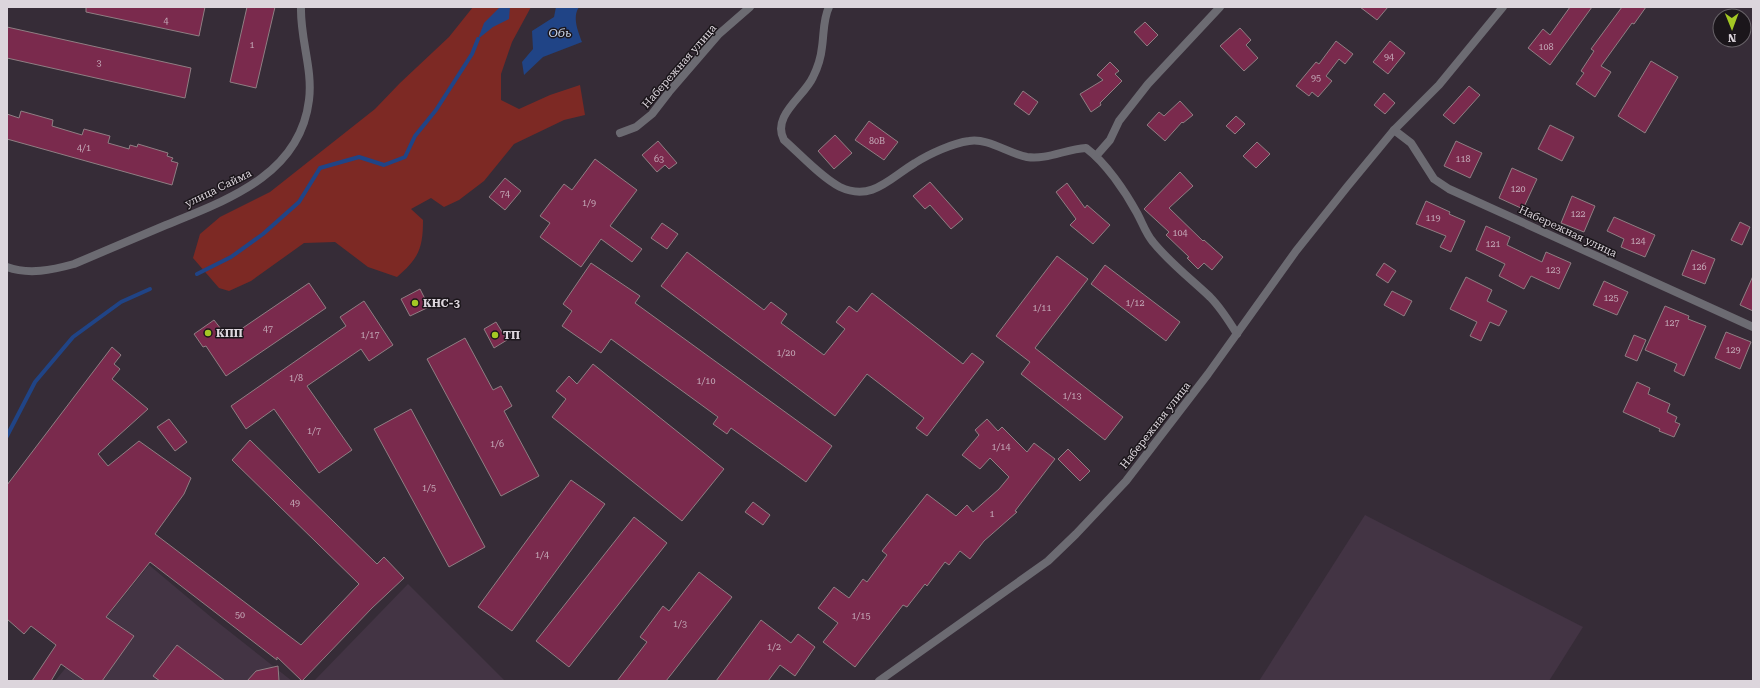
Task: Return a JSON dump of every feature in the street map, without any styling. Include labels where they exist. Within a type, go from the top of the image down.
[{"type":"street","name":"улица Сайма","points":[[7,267],[31,272],[53,270],[74,264],[206,208],[249,187],[275,168],[296,142],[303,129],[309,101],[310,73],[304,41],[301,7]]},
{"type":"street","name":"Набережная улица","points":[[620,133],[636,127],[652,114],[719,34],[750,7]]},
{"type":"street","points":[[829,7],[824,25],[820,62],[813,78],[782,121],[780,132],[784,140],[830,180],[850,191],[862,192],[873,190],[886,184],[916,162],[942,150],[969,141],[987,143],[1026,157],[1041,157],[1086,148],[1096,156],[1136,211],[1152,240],[1170,261],[1211,298],[1225,315],[1237,334]]},
{"type":"street","points":[[1096,156],[1110,140],[1119,121],[1148,84],[1220,7]]},
{"type":"street","name":"Набережная улица","points":[[879,681],[1048,561],[1126,481],[1187,403],[1296,251],[1394,130],[1439,85],[1503,7]]},
{"type":"street","name":"Набережная улица","points":[[1394,130],[1411,143],[1425,168],[1434,179],[1449,189],[1753,327]]},
{"type":"shaded area","points":[[473,7],[531,7],[512,42],[501,74],[501,100],[519,109],[550,95],[580,85],[585,115],[564,120],[514,144],[484,181],[459,200],[444,207],[431,198],[411,209],[423,220],[421,245],[415,258],[397,277],[368,267],[335,242],[304,243],[251,281],[229,291],[219,288],[193,258],[200,234],[220,217],[270,192],[375,109],[400,83],[449,37]]},
{"type":"shaded area","points":[[1365,515],[1583,627],[1549,681],[1259,681]]},
{"type":"shaded area","points":[[149,565],[211,617],[292,681],[55,681]]},
{"type":"shaded area","points":[[408,584],[505,681],[314,681]]},
{"type":"water","points":[[500,7],[510,7],[509,19],[493,27],[478,39],[484,23]]},
{"type":"water","name":"Обь","points":[[556,7],[579,7],[576,20],[577,29],[582,42],[543,57],[524,75],[522,62],[533,49],[532,31],[554,17]]},
{"type":"building","points":[[86,7],[205,7],[199,36],[86,12]]},
{"type":"building","points":[[247,7],[275,7],[256,88],[230,82]]},
{"type":"building","points":[[1360,7],[1388,7],[1377,20]]},
{"type":"building","points":[[1570,7],[1592,7],[1550,65],[1528,48],[1543,29],[1550,35]]},
{"type":"building","points":[[1622,7],[1646,7],[1634,24],[1632,23],[1601,66],[1611,72],[1595,97],[1576,84],[1584,73],[1581,71],[1594,51],[1591,49]]},
{"type":"building","points":[[1145,22],[1158,35],[1147,46],[1134,32]]},
{"type":"building","points":[[7,27],[191,68],[185,98],[7,58]]},
{"type":"building","points":[[1240,28],[1251,40],[1246,45],[1258,58],[1244,71],[1220,46]]},
{"type":"building","points":[[1336,41],[1353,54],[1345,64],[1339,59],[1326,76],[1332,81],[1318,97],[1312,92],[1309,96],[1296,86],[1316,62],[1319,64]]},
{"type":"building","points":[[1390,41],[1405,53],[1388,74],[1373,62]]},
{"type":"building","points":[[1651,61],[1678,77],[1645,133],[1618,116]]},
{"type":"building","points":[[1110,62],[1119,71],[1115,74],[1122,81],[1100,103],[1101,105],[1091,112],[1080,94],[1103,80],[1097,75]]},
{"type":"building","points":[[1469,86],[1480,95],[1454,124],[1443,115]]},
{"type":"building","points":[[1023,91],[1038,102],[1029,115],[1014,104]]},
{"type":"building","points":[[1384,93],[1395,103],[1385,114],[1374,105]]},
{"type":"building","points":[[1180,101],[1193,115],[1183,123],[1182,122],[1165,141],[1147,125],[1159,112],[1164,116]]},
{"type":"building","points":[[21,111],[53,120],[52,126],[82,135],[84,129],[110,136],[108,143],[129,149],[130,145],[137,147],[138,144],[168,153],[167,156],[173,158],[171,161],[178,163],[172,185],[7,139],[7,114],[19,118]]},
{"type":"building","points":[[1236,116],[1245,124],[1235,134],[1226,126]]},
{"type":"building","points":[[869,121],[898,142],[884,160],[855,140]]},
{"type":"building","points":[[1550,125],[1574,137],[1562,161],[1538,149]]},
{"type":"building","points":[[835,135],[852,153],[834,169],[818,151]]},
{"type":"building","points":[[658,141],[677,163],[669,169],[665,165],[657,172],[642,155]]},
{"type":"building","points":[[1456,141],[1482,153],[1470,178],[1444,166]]},
{"type":"building","points":[[1257,142],[1270,154],[1256,168],[1243,156]]},
{"type":"building","points":[[595,159],[637,190],[610,226],[642,249],[632,262],[601,239],[581,267],[540,237],[550,223],[540,216],[564,184],[572,190]]},
{"type":"building","points":[[1512,168],[1537,179],[1523,209],[1499,198]]},
{"type":"building","points":[[1180,172],[1193,186],[1169,208],[1203,241],[1204,240],[1223,257],[1212,270],[1204,263],[1198,269],[1187,258],[1189,257],[1166,235],[1169,232],[1144,209]]},
{"type":"building","points":[[505,178],[521,191],[505,210],[489,197]]},
{"type":"building","points":[[930,182],[963,219],[951,229],[930,205],[925,209],[913,196]]},
{"type":"building","points":[[1067,183],[1085,208],[1087,205],[1110,225],[1093,244],[1070,225],[1076,219],[1056,192]]},
{"type":"building","points":[[1572,196],[1595,206],[1584,232],[1561,223]]},
{"type":"building","points":[[1426,201],[1465,221],[1451,252],[1440,247],[1446,236],[1416,224]]},
{"type":"building","points":[[1614,217],[1655,235],[1645,257],[1621,247],[1624,239],[1607,231]]},
{"type":"building","points":[[1740,222],[1750,227],[1742,245],[1731,240]]},
{"type":"building","points":[[662,223],[678,234],[667,249],[651,238]]},
{"type":"building","points":[[1486,226],[1510,237],[1507,245],[1542,262],[1546,252],[1571,263],[1559,289],[1531,276],[1524,289],[1499,276],[1505,264],[1476,250]]},
{"type":"building","points":[[1692,250],[1715,259],[1705,284],[1682,275]]},
{"type":"building","points":[[687,252],[764,310],[771,302],[787,314],[781,323],[824,355],[845,329],[836,322],[849,306],[857,312],[872,293],[963,364],[972,353],[984,362],[927,436],[916,428],[924,418],[867,374],[835,416],[661,286]]},
{"type":"building","points":[[1057,256],[1088,279],[1035,348],[1123,417],[1105,440],[1021,374],[1030,362],[996,336]]},
{"type":"building","points":[[591,263],[640,296],[635,303],[832,446],[806,482],[731,428],[727,434],[713,424],[718,417],[611,339],[601,353],[562,326],[572,311],[563,304]]},
{"type":"building","points":[[1384,263],[1396,271],[1388,283],[1376,275]]},
{"type":"building","points":[[1105,265],[1180,322],[1166,341],[1091,284]]},
{"type":"building","points":[[1753,276],[1753,311],[1740,305]]},
{"type":"building","points":[[1466,277],[1492,290],[1487,301],[1507,311],[1499,326],[1490,322],[1481,341],[1470,336],[1477,322],[1450,309]]},
{"type":"building","points":[[1604,281],[1628,292],[1617,315],[1593,305]]},
{"type":"building","points":[[309,283],[326,308],[226,376],[206,346],[203,347],[194,334],[214,320],[228,338]]},
{"type":"building","name":"КНС-3","points":[[420,289],[429,307],[410,316],[401,299]]},
{"type":"building","points":[[1392,291],[1412,301],[1404,316],[1384,305]]},
{"type":"building","points":[[364,301],[393,345],[369,361],[361,349],[307,386],[352,450],[319,473],[274,409],[246,429],[231,406],[346,326],[340,317]]},
{"type":"building","points":[[1665,306],[1689,316],[1688,319],[1706,326],[1684,376],[1674,371],[1677,364],[1645,350]]},
{"type":"building","name":"ТП","points":[[496,322],[507,340],[494,348],[484,329]]},
{"type":"building","points":[[1726,332],[1751,342],[1740,369],[1715,358]]},
{"type":"building","points":[[1634,335],[1646,340],[1637,361],[1625,356]]},
{"type":"building","points":[[465,338],[493,390],[501,386],[512,406],[504,411],[539,476],[501,496],[427,359]]},
{"type":"building","points":[[112,347],[121,355],[114,364],[120,369],[112,379],[148,409],[98,454],[108,466],[139,441],[191,478],[184,494],[155,534],[301,645],[359,584],[232,460],[250,440],[377,564],[384,557],[404,578],[372,608],[302,681],[277,657],[277,660],[150,562],[106,617],[134,636],[102,681],[85,681],[61,664],[51,681],[32,681],[56,645],[31,626],[24,634],[7,619],[7,485]]},
{"type":"building","points":[[593,364],[724,469],[682,521],[552,417],[566,399],[556,391],[569,376],[577,384]]},
{"type":"building","points":[[1637,382],[1650,388],[1648,394],[1670,404],[1667,412],[1677,417],[1675,422],[1680,424],[1674,437],[1659,431],[1660,429],[1623,412]]},
{"type":"building","points":[[411,409],[485,547],[449,567],[374,429]]},
{"type":"building","points":[[169,419],[187,442],[175,451],[157,427]]},
{"type":"building","points":[[987,419],[998,431],[1002,427],[1027,452],[1034,443],[1055,459],[1015,511],[1017,512],[984,541],[970,559],[960,551],[949,565],[945,562],[927,586],[925,584],[907,607],[903,605],[855,667],[823,642],[838,623],[818,608],[834,587],[849,598],[863,579],[867,582],[887,555],[882,551],[927,494],[956,516],[967,505],[973,512],[999,489],[1009,477],[990,458],[980,469],[962,455],[979,435],[975,430]]},
{"type":"building","points":[[1068,449],[1090,471],[1080,481],[1058,459]]},
{"type":"building","points":[[571,480],[605,504],[512,631],[478,607]]},
{"type":"building","points":[[753,502],[770,515],[763,525],[745,512]]},
{"type":"building","points":[[634,517],[667,543],[569,667],[536,641]]},
{"type":"building","points":[[699,572],[732,597],[666,681],[617,681],[647,642],[640,637],[663,606],[669,611]]},
{"type":"building","points":[[761,620],[791,643],[798,634],[815,647],[795,676],[780,665],[768,681],[716,681]]},
{"type":"building","points":[[177,645],[225,681],[160,681],[153,676]]},
{"type":"building","points":[[278,666],[279,681],[247,681],[256,671]]},
{"type":"waterway","points":[[197,274],[231,257],[263,234],[299,202],[320,168],[359,157],[384,165],[405,157],[415,136],[436,110],[472,54],[478,39]]},
{"type":"waterway","points":[[7,436],[35,382],[73,337],[121,302],[150,289]]},
{"type":"place","name":"КНС-3","points":[[415,303]]},
{"type":"place","name":"КПП","points":[[208,333]]},
{"type":"place","name":"ТП","points":[[495,335]]}]
